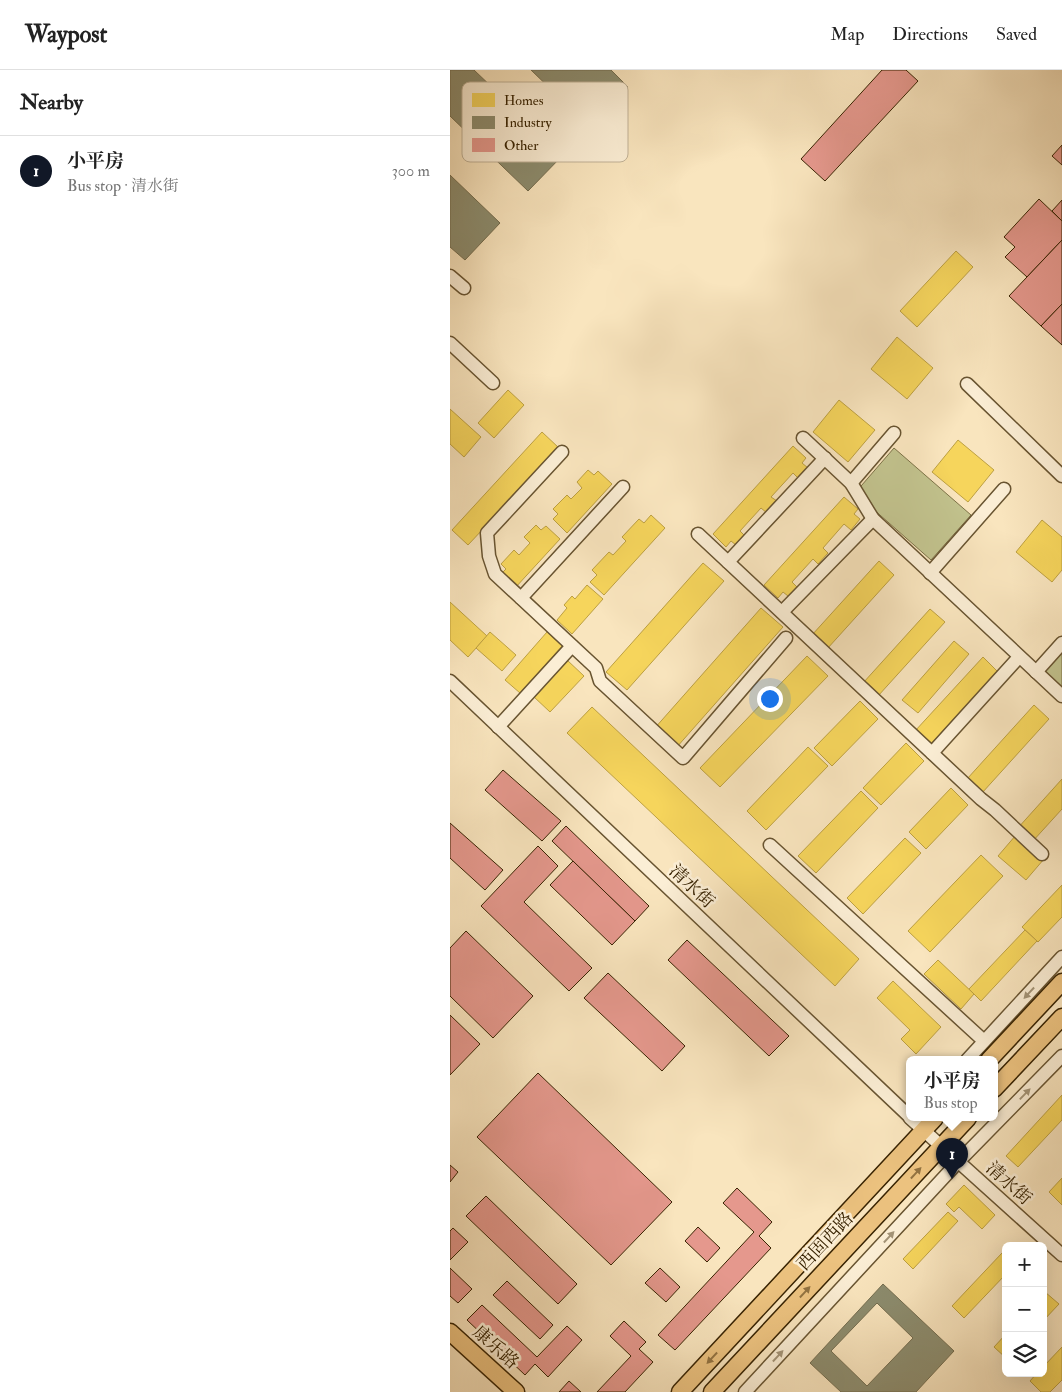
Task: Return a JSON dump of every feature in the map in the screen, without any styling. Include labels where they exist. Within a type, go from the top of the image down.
[{"type":"main road","points":[[993,1056],[1062,982]]},
{"type":"main road","points":[[998,1085],[1062,1017]]},
{"type":"main road","name":"西固西路","points":[[712,1392],[965,1121]]},
{"type":"main road","name":"西固西路","points":[[680,1392],[927,1124]]},
{"type":"main road","name":"康乐路","points":[[450,1332],[516,1392]]},
{"type":"street","points":[[450,276],[464,288]]},
{"type":"street","points":[[450,343],[493,383]]},
{"type":"street","points":[[967,384],[1062,476]]},
{"type":"street","points":[[852,483],[894,434]]},
{"type":"street","points":[[803,438],[852,483],[873,519],[1062,696]]},
{"type":"street","points":[[562,452],[487,533],[489,556],[495,574],[596,668],[600,681],[683,758],[786,638]]},
{"type":"street","points":[[728,562],[825,458]]},
{"type":"street","points":[[521,598],[623,487]]},
{"type":"street","points":[[930,573],[1004,489]]},
{"type":"street","points":[[782,612],[873,519]]},
{"type":"street","points":[[698,534],[1042,854]]},
{"type":"street","points":[[1036,672],[1062,643]]},
{"type":"street","points":[[498,727],[572,646]]},
{"type":"street","points":[[932,753],[1019,657]]},
{"type":"street","name":"清水街","points":[[450,681],[906,1113]]},
{"type":"street","points":[[770,845],[984,1041]]},
{"type":"street","points":[[971,1056],[1062,957]]},
{"type":"street","points":[[745,1392],[959,1161],[1062,1056]]},
{"type":"street","name":"清水街","points":[[927,1124],[941,1146],[1062,1255]]},
{"type":"green space","points":[[894,448],[971,515],[931,560],[855,493]]},
{"type":"green space","points":[[1062,647],[1062,690],[1041,672]]},
{"type":"building: Homes","points":[[956,251],[973,267],[917,327],[900,311]]},
{"type":"building: Homes","points":[[897,337],[933,368],[907,399],[871,369]]},
{"type":"building: Homes","points":[[508,390],[524,405],[494,438],[478,423]]},
{"type":"building: Homes","points":[[839,400],[875,430],[848,462],[813,432]]},
{"type":"building: Homes","points":[[450,409],[481,437],[464,457],[450,444]]},
{"type":"building: Homes","points":[[542,432],[559,448],[468,545],[452,530]]},
{"type":"building: Homes","points":[[958,440],[994,470],[968,502],[932,472]]},
{"type":"building: Homes","points":[[793,446],[806,458],[802,463],[808,468],[799,479],[793,473],[771,497],[777,501],[767,513],[761,508],[740,531],[745,536],[736,545],[731,541],[726,547],[713,534]]},
{"type":"building: Homes","points":[[588,470],[594,475],[598,471],[612,484],[567,533],[553,519],[558,514],[553,509],[567,495],[571,499],[582,488],[577,482]]},
{"type":"building: Homes","points":[[844,497],[858,509],[854,514],[860,519],[851,530],[844,524],[823,548],[828,553],[818,564],[813,559],[792,582],[797,587],[788,596],[783,592],[778,598],[764,585]]},
{"type":"building: Homes","points":[[651,515],[665,528],[604,595],[590,582],[597,575],[592,570],[609,552],[613,555],[626,541],[622,537],[639,519],[644,523]]},
{"type":"building: Homes","points":[[1042,520],[1062,537],[1062,570],[1052,582],[1016,552]]},
{"type":"building: Homes","points":[[536,525],[541,530],[546,526],[560,539],[515,588],[501,574],[506,569],[501,564],[514,550],[519,555],[530,543],[524,537]]},
{"type":"building: Homes","points":[[879,561],[894,575],[827,649],[812,635]]},
{"type":"building: Homes","points":[[703,563],[724,581],[627,690],[606,672]]},
{"type":"building: Homes","points":[[587,585],[603,599],[572,634],[557,620],[567,608],[564,605],[572,596],[575,599]]},
{"type":"building: Homes","points":[[450,602],[487,636],[468,657],[450,640]]},
{"type":"building: Homes","points":[[761,608],[783,627],[676,748],[654,729]]},
{"type":"building: Homes","points":[[930,609],[945,622],[878,696],[863,683]]},
{"type":"building: Homes","points":[[490,632],[516,655],[502,671],[476,648]]},
{"type":"building: Homes","points":[[547,632],[562,646],[520,693],[505,680]]},
{"type":"building: Homes","points":[[954,641],[969,654],[918,713],[902,700]]},
{"type":"building: Homes","points":[[807,656],[828,676],[720,787],[700,768]]},
{"type":"building: Homes","points":[[983,657],[997,671],[930,745],[915,731]]},
{"type":"building: Homes","points":[[567,660],[584,676],[550,712],[533,696]]},
{"type":"building: Homes","points":[[860,701],[878,719],[832,766],[814,748]]},
{"type":"building: Homes","points":[[1034,705],[1049,719],[982,793],[967,779]]},
{"type":"building: Homes","points":[[592,707],[859,959],[835,986],[567,733]]},
{"type":"building: Homes","points":[[906,743],[924,761],[881,805],[863,788]]},
{"type":"building: Homes","points":[[808,747],[828,766],[766,830],[747,811]]},
{"type":"building: Homes","points":[[1062,779],[1062,809],[1032,842],[1017,829]]},
{"type":"building: Homes","points":[[951,788],[968,805],[926,849],[909,832]]},
{"type":"building: Homes","points":[[861,791],[878,808],[816,873],[798,856]]},
{"type":"building: Homes","points":[[1016,835],[1044,859],[1026,880],[998,856]]},
{"type":"building: Homes","points":[[905,838],[921,853],[863,914],[847,898]]},
{"type":"building: Homes","points":[[981,855],[1003,876],[930,952],[908,931]]},
{"type":"building: Homes","points":[[1062,885],[1062,917],[1038,942],[1022,927]]},
{"type":"building: Homes","points":[[1025,930],[1037,941],[981,1001],[969,989]]},
{"type":"building: Homes","points":[[938,960],[974,994],[961,1009],[924,974]]},
{"type":"building: Homes","points":[[893,981],[941,1027],[916,1054],[901,1039],[910,1030],[877,998]]},
{"type":"building: Homes","points":[[1062,1095],[1062,1120],[1018,1167],[1006,1156]]},
{"type":"building: Homes","points":[[1062,1178],[1062,1205],[1049,1192]]},
{"type":"building: Homes","points":[[964,1185],[995,1215],[982,1229],[959,1207],[954,1212],[946,1204]]},
{"type":"building: Homes","points":[[948,1212],[958,1221],[913,1269],[903,1259]]},
{"type":"building: Homes","points":[[1002,1253],[1002,1278],[964,1318],[952,1306]]},
{"type":"building: Homes","points":[[1047,1294],[1059,1304],[1047,1317]]},
{"type":"building: Homes","points":[[1002,1338],[1002,1354],[994,1347]]},
{"type":"building: Homes","points":[[1062,1347],[1062,1380],[1050,1392],[1041,1392],[1030,1381],[1034,1377],[1047,1377],[1047,1363]]},
{"type":"building: Industry","points":[[450,70],[474,70],[487,82],[462,82],[462,128],[450,116]]},
{"type":"building: Industry","points":[[531,70],[611,70],[623,82],[543,82]]},
{"type":"building: Industry","points":[[498,162],[556,162],[528,191]]},
{"type":"building: Industry","points":[[450,175],[500,223],[465,260],[450,247]]},
{"type":"building: Industry","points":[[883,1284],[954,1351],[916,1392],[841,1392],[810,1363]],"holes":[[[877,1303],[913,1338],[867,1386],[831,1351]]]},
{"type":"building: Other","points":[[882,70],[906,70],[918,81],[825,181],[801,159]]},
{"type":"building: Other","points":[[1062,145],[1062,165],[1052,156]]},
{"type":"building: Other","points":[[1039,199],[1062,221],[1062,240],[1027,277],[1005,257],[1015,247],[1004,237]]},
{"type":"building: Other","points":[[1062,200],[1062,221],[1052,211]]},
{"type":"building: Other","points":[[1062,240],[1062,304],[1041,326],[1009,296]]},
{"type":"building: Other","points":[[1062,304],[1062,345],[1041,326]]},
{"type":"building: Other","points":[[503,770],[561,821],[542,841],[485,790]]},
{"type":"building: Other","points":[[450,823],[503,870],[485,890],[450,858]]},
{"type":"building: Other","points":[[566,826],[649,906],[635,921],[552,841]]},
{"type":"building: Other","points":[[538,846],[558,866],[524,902],[592,968],[569,991],[481,906]]},
{"type":"building: Other","points":[[573,861],[635,921],[612,945],[550,885]]},
{"type":"building: Other","points":[[466,931],[533,996],[493,1038],[450,996],[450,948]]},
{"type":"building: Other","points":[[687,940],[789,1036],[769,1056],[668,960]]},
{"type":"building: Other","points":[[608,973],[685,1046],[662,1071],[584,998]]},
{"type":"building: Other","points":[[450,1015],[480,1044],[450,1075]]},
{"type":"building: Other","points":[[538,1073],[672,1202],[611,1265],[477,1137]]},
{"type":"building: Other","points":[[450,1165],[458,1172],[450,1182]]},
{"type":"building: Other","points":[[737,1188],[772,1222],[759,1236],[771,1248],[675,1350],[658,1335],[754,1232],[723,1203]]},
{"type":"building: Other","points":[[486,1196],[577,1284],[558,1304],[466,1216]]},
{"type":"building: Other","points":[[698,1227],[720,1248],[707,1262],[685,1241]]},
{"type":"building: Other","points":[[453,1228],[468,1242],[450,1260],[450,1231]]},
{"type":"building: Other","points":[[450,1268],[472,1289],[458,1303],[450,1296]]},
{"type":"building: Other","points":[[660,1268],[680,1287],[666,1302],[645,1283]]},
{"type":"building: Other","points":[[507,1281],[553,1325],[540,1339],[493,1295]]},
{"type":"building: Other","points":[[482,1305],[537,1357],[567,1326],[582,1340],[548,1377],[535,1364],[525,1375],[467,1320]]},
{"type":"building: Other","points":[[624,1321],[646,1342],[639,1349],[653,1362],[625,1392],[597,1392],[631,1356],[610,1336]]},
{"type":"building: Other","points":[[569,1381],[581,1392],[559,1392]]},
{"type":"place","name":"小平房","points":[[952,1179]]}]
